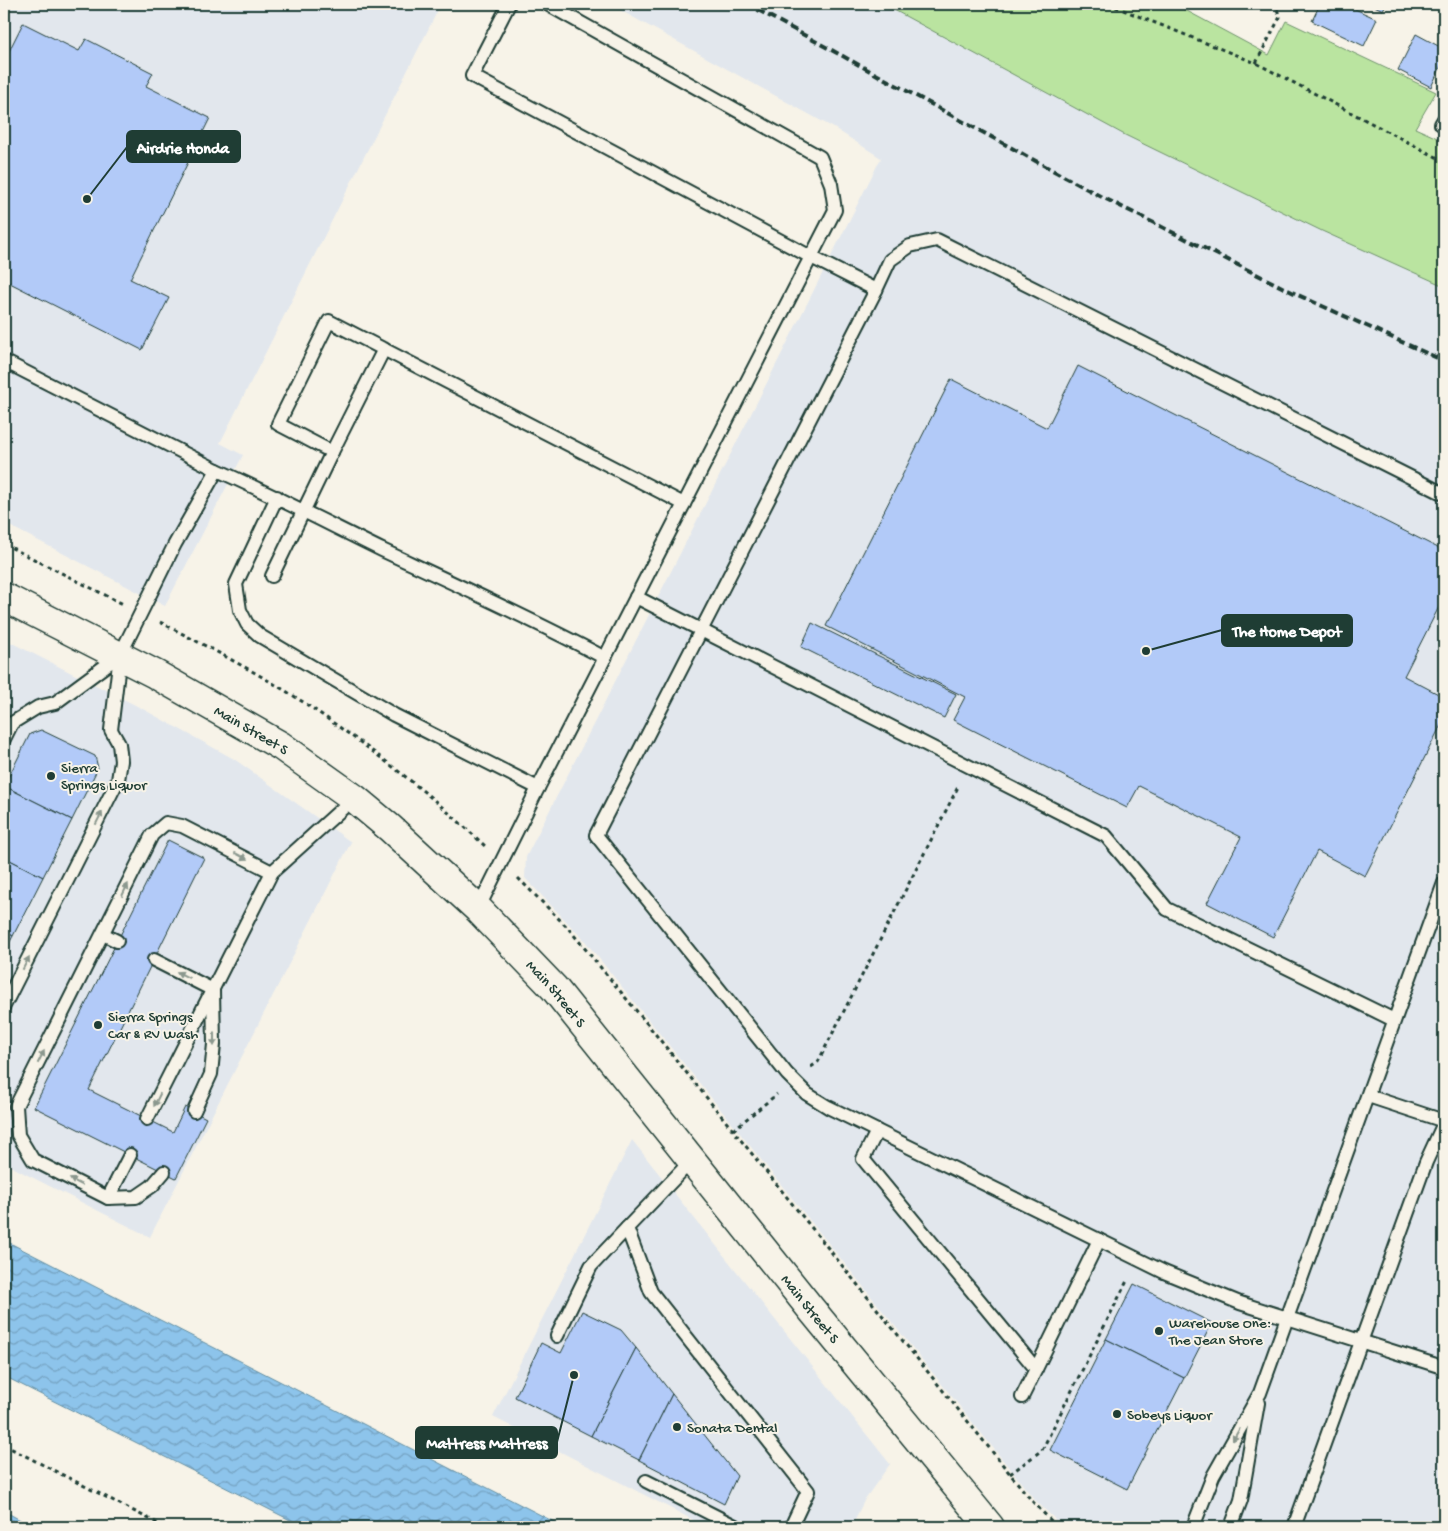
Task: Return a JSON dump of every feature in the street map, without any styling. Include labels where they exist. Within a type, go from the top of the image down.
[{"type":"main road","name":"Main Street S","points":[[4,597],[120,655],[281,746],[354,798],[390,828],[478,909],[554,988],[817,1316],[990,1527]]},
{"type":"lane","points":[[509,4],[472,76],[876,290]]},
{"type":"lane","points":[[478,909],[538,788],[836,210],[831,184],[820,157],[547,4]]},
{"type":"lane","points":[[1444,118],[1442,124],[1444,125]]},
{"type":"lane","points":[[1439,1366],[1240,1303],[1164,1272],[828,1107],[807,1094],[794,1081],[596,835],[890,260],[910,246],[937,240],[1444,494]]},
{"type":"lane","points":[[332,452],[278,424],[330,321],[684,504]]},
{"type":"lane","points":[[272,576],[384,349]]},
{"type":"lane","points":[[4,361],[217,470],[541,624],[605,658]]},
{"type":"lane","points":[[4,1006],[118,780],[121,761],[119,744],[110,730],[120,655],[175,544],[217,470]]},
{"type":"lane","points":[[277,497],[236,584],[240,610],[247,624],[260,636],[394,715],[538,788]]},
{"type":"lane","points":[[636,597],[1106,836],[1167,909],[1394,1020]]},
{"type":"lane","points":[[4,739],[12,723],[38,707],[56,703],[120,655]]},
{"type":"lane","points":[[147,1120],[272,872],[354,798]]},
{"type":"lane","points":[[164,1172],[152,1186],[136,1197],[108,1198],[33,1160],[18,1135],[16,1106],[152,835],[166,823],[182,826],[272,872]]},
{"type":"lane","points":[[1193,1527],[1213,1476],[1260,1393],[1444,883]]},
{"type":"lane","points":[[103,934],[118,941]]},
{"type":"lane","points":[[154,960],[213,990]]},
{"type":"lane","points":[[194,1111],[211,1074],[214,1044],[213,990]]},
{"type":"lane","points":[[1294,1527],[1426,1162],[1444,1122],[1368,1096]]},
{"type":"lane","points":[[877,1131],[863,1159],[1036,1369]]},
{"type":"lane","points":[[108,1198],[130,1155]]},
{"type":"lane","points":[[557,1336],[591,1266],[692,1160]]},
{"type":"lane","points":[[627,1228],[651,1292],[808,1492],[790,1527]]},
{"type":"lane","points":[[1022,1397],[1099,1240]]},
{"type":"lane","points":[[1231,1527],[1241,1500],[1260,1393]]},
{"type":"lane","points":[[646,1481],[737,1527]]},
{"type":"path","points":[[1108,4],[1256,63],[1444,161]]},
{"type":"path","points":[[1256,63],[1280,17],[1275,4]]},
{"type":"path","points":[[818,1062],[969,767]]},
{"type":"path","points":[[1010,1474],[1042,1450],[1138,1260]]},
{"type":"path","points":[[4,1446],[165,1527]]},
{"type":"shaded area","points":[[4,4],[441,4],[220,443],[243,455],[165,606],[4,523]]},
{"type":"shaded area","points":[[609,4],[883,4],[1123,134],[1322,231],[1444,286],[1444,1527],[1063,1527],[1035,1500],[585,941],[525,878],[526,857],[881,158],[834,128]]},
{"type":"shaded area","points":[[4,639],[141,708],[234,759],[351,842],[150,1237],[4,1163]]},
{"type":"shaded area","points":[[632,1140],[890,1464],[865,1499],[851,1527],[707,1527],[493,1417]]},
{"type":"green space","points":[[883,4],[1174,4],[1269,55],[1286,21],[1436,92],[1415,128],[1444,141],[1444,286],[1322,231],[1123,134]]},
{"type":"water","points":[[4,1240],[564,1527],[304,1527],[4,1376]]},
{"type":"water","points":[[4,1511],[33,1527],[4,1527]]},
{"type":"building","points":[[1320,4],[1344,4],[1377,19],[1364,46],[1312,21]]},
{"type":"building","points":[[1370,4],[1386,4],[1383,10]]},
{"type":"building","points":[[23,23],[79,51],[86,39],[153,73],[146,86],[210,118],[130,279],[169,298],[142,350],[4,280],[4,61]]},
{"type":"building","points":[[1416,34],[1444,49],[1444,60],[1431,87],[1398,70]]},
{"type":"building","points":[[1078,366],[1444,551],[1444,597],[1404,676],[1444,697],[1444,719],[1365,876],[1317,851],[1273,937],[1207,903],[1241,837],[1139,786],[1127,808],[953,720],[965,697],[826,626],[951,379],[1047,428]]},
{"type":"building","points":[[812,623],[956,694],[944,718],[801,647]]},
{"type":"building","name":"Sierra Springs Liquor","points":[[41,730],[95,756],[98,768],[72,820],[4,786],[30,734]]},
{"type":"building","points":[[4,786],[72,820],[43,877],[4,857]]},
{"type":"building","name":"Sierra Springs Car & RV Wash","points":[[168,840],[204,858],[89,1090],[173,1132],[185,1107],[206,1118],[176,1178],[34,1107]]},
{"type":"building","points":[[4,857],[43,877],[13,936],[4,931]]},
{"type":"building","points":[[4,931],[13,936],[4,953]]},
{"type":"building","name":"Warehouse One: The Jean Store","points":[[1134,1284],[1212,1323],[1184,1378],[1106,1339]]},
{"type":"building","points":[[582,1311],[621,1330],[636,1348],[591,1436],[515,1397],[541,1343],[561,1353]]},
{"type":"building","name":"Sobeys Liquor","points":[[1106,1339],[1184,1378],[1127,1489],[1050,1450]]},
{"type":"building","points":[[636,1348],[672,1394],[639,1460],[591,1436]]},
{"type":"building","name":"Sonata Dental","points":[[672,1394],[737,1476],[724,1504],[639,1460]]},
{"type":"railway","points":[[747,4],[1100,196],[1298,295],[1444,361]]},
{"type":"place","name":"Airdrie Honda","points":[[87,199]]},
{"type":"place","name":"The Home Depot","points":[[1146,651]]},
{"type":"place","name":"Sierra Springs Liquor","points":[[51,776]]},
{"type":"place","name":"Sierra Springs Car & RV Wash","points":[[98,1025]]},
{"type":"place","name":"Warehouse One: The Jean Store","points":[[1159,1331]]},
{"type":"place","name":"Mattress Mattress","points":[[574,1375]]},
{"type":"place","name":"Sobeys Liquor","points":[[1117,1414]]},
{"type":"place","name":"Sonata Dental","points":[[677,1427]]}]
